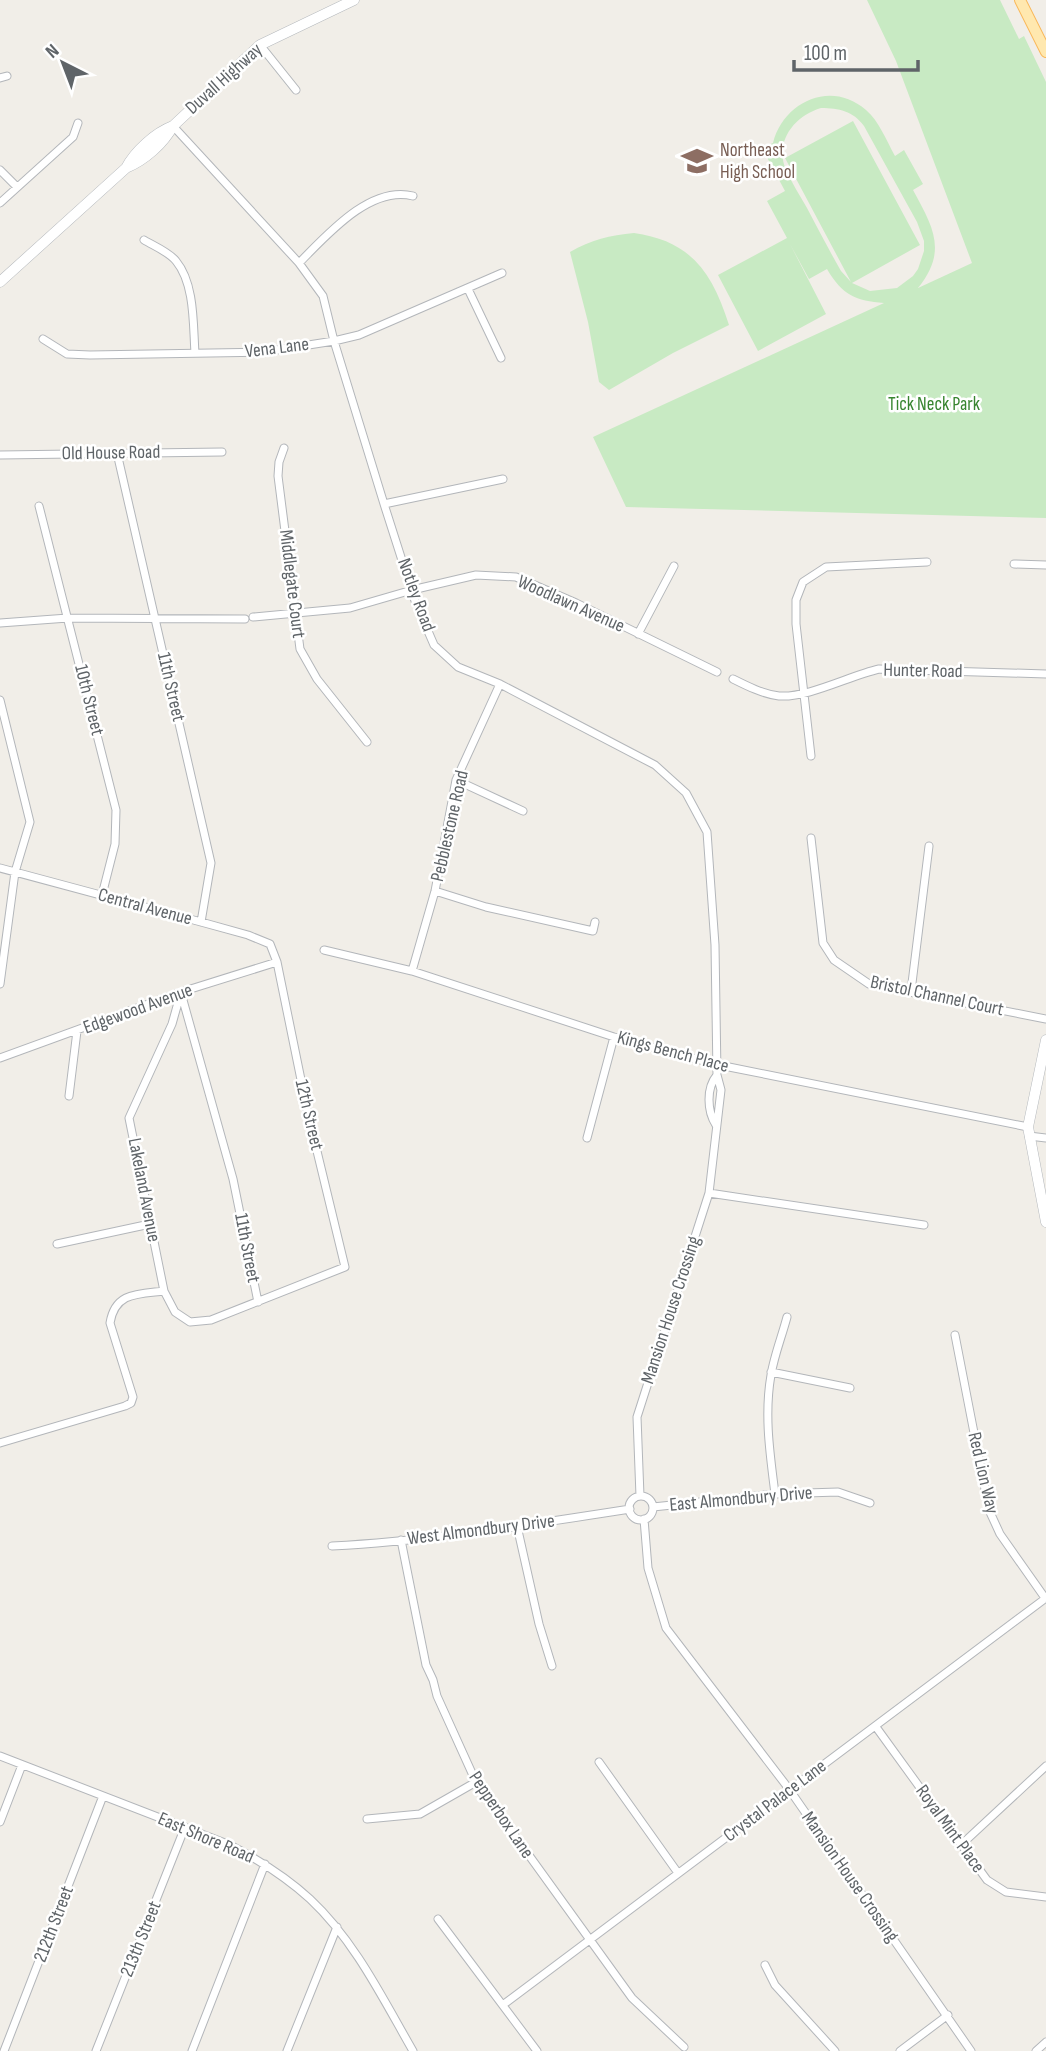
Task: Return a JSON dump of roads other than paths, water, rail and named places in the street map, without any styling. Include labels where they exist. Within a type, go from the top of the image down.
[{"type":"main road","points":[[1020,0],[1046,52]]},
{"type":"street","name":"Duvall Highway","points":[[0,282],[126,168],[137,163],[166,139],[173,126],[260,45],[354,0]]},
{"type":"street","points":[[260,45],[296,90]]},
{"type":"street","points":[[0,203],[73,137],[78,123]]},
{"type":"street","name":"Notley Road","points":[[173,126],[299,262],[323,296],[334,341],[384,504],[412,590],[434,645],[458,667],[499,684],[656,765],[686,793],[707,832],[715,946],[719,1065]]},
{"type":"street","points":[[0,170],[17,187]]},
{"type":"street","points":[[299,262],[360,207],[392,194],[413,195]]},
{"type":"street","points":[[144,240],[175,259],[184,275],[192,309],[195,353]]},
{"type":"street","name":"Vena Lane","points":[[43,339],[67,354],[264,352],[359,335],[502,273]]},
{"type":"street","points":[[468,289],[501,358]]},
{"type":"street","name":"Middlegate Court","points":[[284,448],[279,461],[278,476],[300,649],[317,679],[366,742]]},
{"type":"street","name":"Old House Road","points":[[0,455],[222,452]]},
{"type":"street","name":"11th Street","points":[[117,453],[211,863],[201,922]]},
{"type":"street","points":[[384,504],[503,479]]},
{"type":"street","name":"10th Street","points":[[39,506],[116,810],[115,844],[102,895]]},
{"type":"street","points":[[811,756],[796,600],[803,582],[826,567],[927,562]]},
{"type":"street","points":[[1014,564],[1046,565]]},
{"type":"street","points":[[638,634],[674,566]]},
{"type":"street","name":"Woodlawn Avenue","points":[[0,623],[68,618],[156,620],[296,615],[350,608],[476,575],[516,577],[576,603],[717,672]]},
{"type":"street","name":"Hunter Road","points":[[805,694],[878,669],[1046,674]]},
{"type":"street","points":[[733,679],[779,696],[805,694]]},
{"type":"street","name":"Pebblestone Road","points":[[412,971],[435,891],[456,780],[499,684]]},
{"type":"street","points":[[0,700],[30,822],[15,872],[0,984]]},
{"type":"street","points":[[456,780],[523,811]]},
{"type":"street","name":"Bristol Channel Court","points":[[811,838],[823,943],[834,960],[869,984],[1046,1019]]},
{"type":"street","points":[[911,991],[929,846]]},
{"type":"street","name":"Central Avenue","points":[[0,868],[201,922],[270,944],[277,962]]},
{"type":"street","points":[[435,891],[486,907],[593,931],[595,922]]},
{"type":"street","name":"Kings Bench Place","points":[[324,950],[412,971],[614,1037],[719,1065],[1029,1131],[1046,1138]]},
{"type":"street","name":"Edgewood Avenue","points":[[0,1058],[181,992],[277,962]]},
{"type":"street","name":"12th Street","points":[[258,1302],[345,1267],[308,1114],[277,962]]},
{"type":"street","name":"11th Street","points":[[181,992],[233,1179],[258,1302]]},
{"type":"street","name":"Lakeland Avenue","points":[[181,992],[172,1024],[129,1118],[164,1291],[175,1312],[190,1322],[211,1320],[258,1302]]},
{"type":"street","points":[[69,1096],[77,1031]]},
{"type":"street","points":[[587,1138],[614,1037]]},
{"type":"street","points":[[1046,1040],[1029,1131],[1046,1222]]},
{"type":"street","name":"Mansion House Crossing","points":[[640,1496],[637,1417],[709,1193],[717,1125],[710,1115],[710,1083],[717,1075],[719,1065]]},
{"type":"street","points":[[709,1193],[924,1225]]},
{"type":"street","points":[[57,1244],[150,1224]]},
{"type":"street","points":[[0,1443],[131,1403],[133,1397],[110,1323],[111,1313],[115,1304],[126,1297],[164,1291]]},
{"type":"street","points":[[775,1494],[767,1429],[771,1372],[787,1317]]},
{"type":"street","name":"Red Lion Way","points":[[955,1335],[989,1510],[1000,1534],[1046,1598]]},
{"type":"street","points":[[771,1372],[850,1388]]},
{"type":"street","name":"East Almondbury Drive","points":[[653,1507],[775,1494],[838,1492],[870,1503]]},
{"type":"street","points":[[640,1496],[647,1498],[653,1507],[652,1513],[644,1519],[636,1518],[629,1509],[634,1499],[640,1496]]},
{"type":"street","name":"West Almondbury Drive","points":[[332,1545],[517,1526],[629,1509]]},
{"type":"street","name":"Mansion House Crossing","points":[[644,1519],[648,1568],[666,1628],[789,1789],[971,2051]]},
{"type":"street","points":[[517,1526],[539,1624],[552,1666]]},
{"type":"street","name":"Pepperbox Lane","points":[[401,1540],[426,1665],[476,1782],[588,1941],[632,1998],[684,2047]]},
{"type":"street","name":"Crystal Palace Lane","points":[[504,2004],[1046,1598]]},
{"type":"street","name":"Royal Mint Place","points":[[876,1727],[987,1880],[1006,1892],[1046,1897]]},
{"type":"street","name":"East Shore Road","points":[[0,1756],[186,1827],[230,1845],[265,1864],[310,1898],[337,1927],[413,2051]]},
{"type":"street","points":[[598,1762],[678,1873]]},
{"type":"street","points":[[0,1822],[22,1765]]},
{"type":"street","points":[[962,1844],[1046,1766]]},
{"type":"street","points":[[367,1819],[420,1814],[476,1782]]},
{"type":"street","name":"212th Street","points":[[4,2051],[103,1796]]},
{"type":"street","name":"213th Street","points":[[96,2051],[186,1827]]},
{"type":"street","points":[[192,2051],[265,1864]]},
{"type":"street","points":[[438,1919],[537,2051]]},
{"type":"street","points":[[287,2051],[337,1927]]},
{"type":"street","points":[[765,1965],[775,1985],[835,2051]]},
{"type":"street","points":[[900,2051],[948,2015]]},
{"type":"street","points":[[1036,2051],[1046,2042]]},
{"type":"place","name":"Northeast High School","points":[[697,161]]},
{"type":"park label","name":"Tick Neck Park","points":[[934,404]]}]
